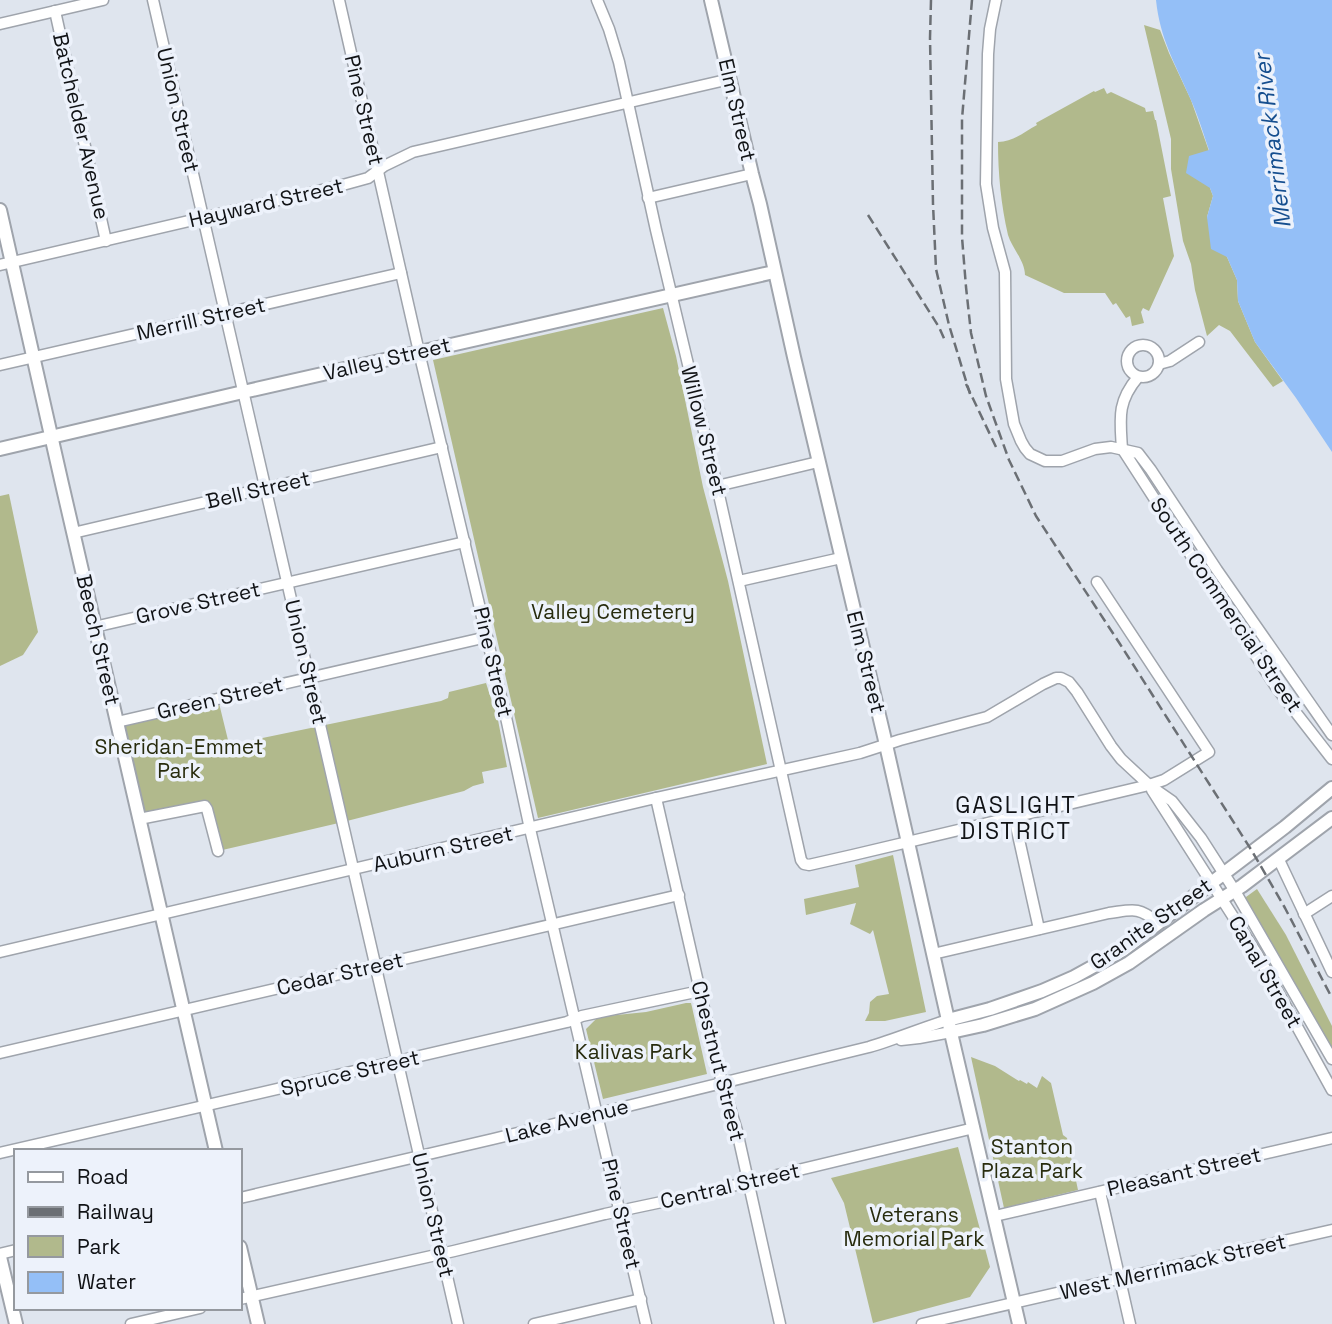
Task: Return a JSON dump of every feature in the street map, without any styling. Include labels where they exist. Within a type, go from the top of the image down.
[{"type":"main road","name":"Elm Street","points":[[711,0],[1019,1324]]},
{"type":"main road","name":"Beech Street","points":[[0,210],[6,264],[34,358],[216,1149]]},
{"type":"main road","name":"Valley Street","points":[[0,449],[774,271]]},
{"type":"main road","name":"Granite Street","points":[[950,1026],[1074,977],[1123,950],[1332,788]]},
{"type":"main road","name":"Granite Street","points":[[950,1026],[983,1025],[1035,1009],[1093,983],[1141,955],[1235,891],[1332,818]]},
{"type":"main road","points":[[0,1255],[16,1324]]},
{"type":"main road","points":[[242,1264],[246,1298],[258,1324]]},
{"type":"street","points":[[0,24],[103,0]]},
{"type":"street","name":"Union Street","points":[[153,0],[458,1324]]},
{"type":"street","name":"Pine Street","points":[[339,0],[646,1324]]},
{"type":"street","name":"Willow Street","points":[[597,0],[613,40],[802,860],[809,865],[908,842]]},
{"type":"street","points":[[996,0],[990,29],[986,85],[986,184],[991,220],[1005,272],[1006,379],[1014,424],[1025,448],[1030,454],[1045,461],[1062,461],[1102,447],[1122,449],[1121,407],[1138,377]]},
{"type":"street","name":"Batchelder Avenue","points":[[55,11],[106,241]]},
{"type":"street","name":"Hayward Street","points":[[6,264],[352,183],[368,178],[384,166],[413,152],[730,79]]},
{"type":"street","points":[[648,198],[752,174]]},
{"type":"street","name":"Merrill Street","points":[[0,365],[401,273]]},
{"type":"street","points":[[1160,364],[1170,361],[1199,342]]},
{"type":"street","points":[[1142,345],[1152,347],[1158,354],[1160,364],[1152,375],[1138,377],[1128,367],[1128,356],[1133,348],[1142,345]]},
{"type":"street","name":"Bell Street","points":[[73,533],[442,447]]},
{"type":"street","name":"South Commercial Street","points":[[1122,449],[1138,453],[1151,470],[1224,581],[1332,735]]},
{"type":"street","name":"South Commercial Street","points":[[1122,449],[1260,664],[1332,759]]},
{"type":"street","points":[[717,485],[818,461]]},
{"type":"street","name":"Grove Street","points":[[94,627],[465,542]]},
{"type":"street","points":[[739,581],[841,558]]},
{"type":"street","points":[[908,842],[1149,785],[1164,780],[1209,752],[1097,582]]},
{"type":"street","name":"Green Street","points":[[117,722],[487,637]]},
{"type":"street","name":"Auburn Street","points":[[0,952],[656,798],[860,753],[987,718],[1043,684],[1061,678]]},
{"type":"street","name":"Canal Street","points":[[1061,678],[1069,682],[1077,692],[1121,759],[1149,785],[1178,806],[1201,838],[1235,891],[1332,1059]]},
{"type":"street","name":"Canal Street","points":[[1149,785],[1257,954],[1332,1090]]},
{"type":"street","name":"Chestnut Street","points":[[656,798],[700,991],[737,1131],[780,1324]]},
{"type":"street","points":[[139,819],[205,806],[218,851]]},
{"type":"street","points":[[1014,817],[1039,929]]},
{"type":"street","points":[[1279,860],[1330,965]]},
{"type":"street","name":"Cedar Street","points":[[0,1053],[679,895]]},
{"type":"street","points":[[1304,914],[1332,896]]},
{"type":"street","points":[[933,954],[1135,909],[1157,922]]},
{"type":"street","name":"Spruce Street","points":[[18,1149],[700,991]]},
{"type":"street","name":"Lake Avenue","points":[[242,1198],[420,1157],[893,1040],[919,1038],[950,1026]]},
{"type":"street","name":"Central Street","points":[[246,1298],[974,1128]]},
{"type":"street","name":"Pleasant Street","points":[[995,1216],[1332,1138]]},
{"type":"street","points":[[1100,1192],[1130,1324]]},
{"type":"street","name":"West Merrimack Street","points":[[922,1324],[1332,1230]]},
{"type":"street","points":[[534,1324],[640,1299]]},
{"type":"street","points":[[131,1324],[191,1310]]},
{"type":"green space","points":[[1144,25],[1160,30],[1191,100],[1209,151],[1210,188],[1213,196],[1207,217],[1237,280],[1238,301],[1255,342],[1283,381],[1273,387],[1230,331],[1219,325],[1207,336],[1191,264],[1183,241],[1171,169],[1171,139]]},
{"type":"green space","points":[[1104,88],[1107,94],[1111,92],[1145,108],[1146,112],[1153,111],[1171,196],[1163,198],[1174,256],[1149,311],[1143,308],[1141,312],[1144,323],[1132,326],[1130,316],[1126,318],[1105,293],[1064,293],[1025,275],[1008,235],[1000,189],[998,142],[1018,136],[1037,125],[1036,123]]},
{"type":"green space","name":"Valley Cemetery","points":[[663,308],[676,356],[703,487],[728,581],[767,764],[538,818],[433,360]]},
{"type":"green space","points":[[9,494],[38,632],[23,655],[0,666],[0,496]]},
{"type":"green space","name":"Sheridan-Emmet Park","points":[[486,683],[498,720],[507,767],[482,772],[484,783],[464,791],[218,851],[207,809],[139,819],[117,722],[218,699],[228,740],[238,743],[441,701],[448,698],[449,692]]},
{"type":"green space","points":[[893,855],[926,1012],[885,1021],[865,1021],[870,1002],[877,996],[889,994],[873,930],[870,934],[850,924],[856,903],[806,915],[804,899],[859,887],[855,865]]},
{"type":"green space","points":[[1257,889],[1286,935],[1332,1026],[1332,1050],[1246,901],[1246,897]]},
{"type":"green space","name":"Kalivas Park","points":[[691,1003],[707,1074],[603,1099],[586,1029],[596,1019],[607,1016],[646,1012]]},
{"type":"green space","name":"Stanton Plaza Park","points":[[971,1057],[1037,1088],[1042,1076],[1051,1083],[1078,1190],[1004,1208]]},
{"type":"green space","name":"Veterans Memorial Park","points":[[958,1147],[990,1267],[970,1297],[873,1323],[844,1203],[831,1178]]},
{"type":"water","name":"Merrimack River","points":[[1156,0],[1332,0],[1332,452],[1255,342],[1238,301],[1237,280],[1227,257],[1211,249],[1207,217],[1213,196],[1210,188],[1186,173],[1189,156],[1209,150],[1196,111],[1165,39]]},
{"type":"railway","points":[[931,0],[936,269],[949,325],[970,394]]},
{"type":"railway","points":[[972,0],[962,119],[962,237],[966,287],[971,333],[986,396],[1009,460],[1036,516],[1252,851],[1332,998]]},
{"type":"railway","points":[[868,215],[939,327],[946,343]]},
{"type":"railway","points":[[966,384],[996,447]]},
{"type":"district","name":"GASLIGHT DISTRICT","points":[[1016,818]]}]
